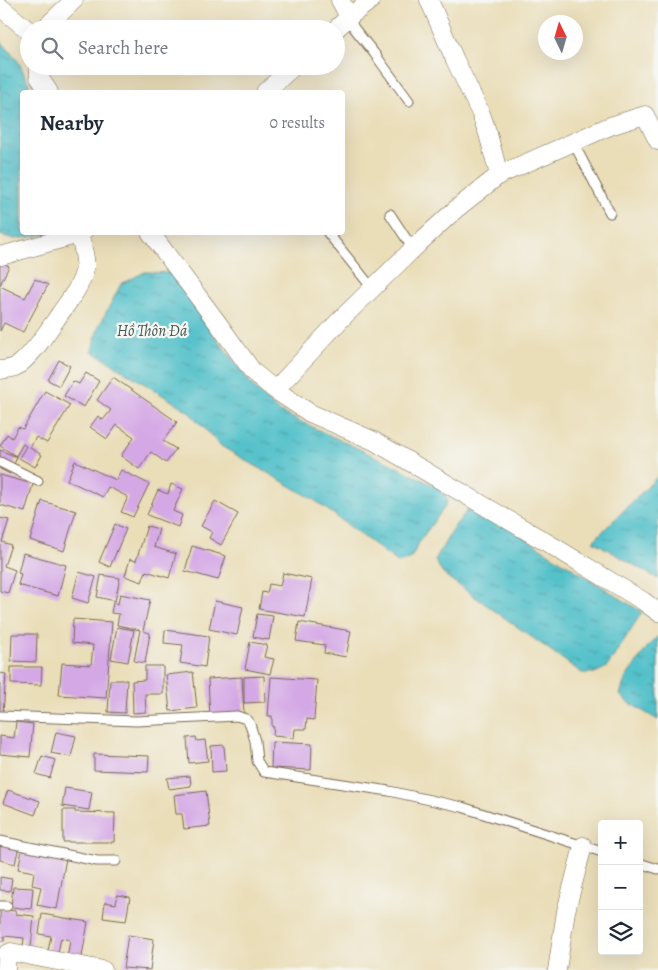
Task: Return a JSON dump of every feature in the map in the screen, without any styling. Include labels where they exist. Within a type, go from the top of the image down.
[{"type":"street","points":[[53,20],[74,0]]},
{"type":"street","points":[[340,0],[349,16]]},
{"type":"street","points":[[345,20],[371,0]]},
{"type":"street","points":[[429,0],[455,60],[482,114],[499,175]]},
{"type":"street","points":[[0,7],[20,24]]},
{"type":"street","points":[[39,75],[48,90]]},
{"type":"street","points":[[266,90],[284,75]]},
{"type":"street","points":[[275,390],[372,288],[456,209],[499,175],[610,126],[645,115],[658,141]]},
{"type":"street","points":[[0,256],[74,235]]},
{"type":"street","points":[[0,370],[12,369],[21,364],[42,340],[73,295],[82,280],[85,270],[81,235]]},
{"type":"street","points":[[152,235],[253,372],[275,390],[310,413],[374,441],[556,548],[658,612]]},
{"type":"street","points":[[557,970],[566,911],[583,846]]},
{"type":"street","points":[[6,970],[6,954],[11,952],[103,970]]},
{"type":"lane","points":[[349,16],[354,28],[409,102]]},
{"type":"lane","points":[[573,142],[610,213]]},
{"type":"lane","points":[[390,214],[413,249]]},
{"type":"lane","points":[[329,235],[372,288]]},
{"type":"lane","points":[[0,462],[38,481]]},
{"type":"lane","points":[[0,716],[136,722],[237,716],[246,719],[250,724],[255,741],[257,761],[264,772],[389,791],[462,806],[598,851]]},
{"type":"lane","points":[[0,841],[97,862],[116,862]]},
{"type":"lane","points":[[643,864],[658,869]]},
{"type":"water","points":[[0,40],[18,61],[20,75],[25,75],[32,90],[20,90],[20,235],[44,235],[15,239],[0,235]]},
{"type":"water","name":"Hồ Thôn Đá","points":[[145,272],[171,273],[214,335],[256,390],[278,411],[439,488],[448,500],[421,539],[411,558],[399,563],[313,499],[221,446],[188,411],[92,351],[98,328],[121,284]]},
{"type":"water","points":[[658,476],[658,579],[593,541]]},
{"type":"water","points":[[472,505],[642,612],[607,667],[595,673],[582,673],[443,574],[435,560],[454,527]]},
{"type":"water","points":[[658,636],[658,720],[626,701],[620,695],[625,679],[649,645]]},
{"type":"building","points":[[0,262],[9,266],[0,285]]},
{"type":"building","points":[[35,279],[48,285],[23,332],[4,323],[0,331],[0,286],[25,298]]},
{"type":"building","points":[[59,360],[70,366],[59,386],[48,380]]},
{"type":"building","points":[[86,373],[99,381],[84,407],[64,396],[73,381],[79,384]]},
{"type":"building","points":[[113,377],[177,422],[163,441],[176,449],[166,463],[151,452],[139,469],[121,456],[134,437],[117,425],[107,439],[90,427],[98,416],[103,420],[111,410],[97,400]]},
{"type":"building","points":[[45,391],[70,405],[47,443],[36,437],[30,448],[42,455],[35,467],[19,458],[26,446],[23,444],[16,456],[0,446],[7,434],[12,438],[18,427],[23,429]]},
{"type":"building","points":[[0,450],[17,457],[10,474],[0,469]]},
{"type":"building","points":[[75,461],[116,480],[121,470],[149,484],[133,517],[121,512],[128,497],[108,487],[103,497],[67,480]]},
{"type":"building","points":[[0,475],[33,484],[25,512],[0,505]]},
{"type":"building","points":[[171,484],[183,489],[173,511],[182,515],[178,527],[147,515],[158,490],[168,494]]},
{"type":"building","points":[[42,501],[76,511],[64,551],[30,540]]},
{"type":"building","points":[[215,501],[238,514],[221,545],[209,538],[212,532],[201,526]]},
{"type":"building","points":[[0,518],[9,520],[2,542],[11,545],[4,566],[15,570],[8,593],[0,591]]},
{"type":"building","points":[[115,524],[126,529],[110,567],[99,562]]},
{"type":"building","points":[[147,526],[159,529],[154,547],[176,554],[169,578],[146,571],[142,582],[125,576],[130,559],[136,561]]},
{"type":"building","points":[[192,546],[226,556],[218,580],[185,571]]},
{"type":"building","points":[[23,553],[66,565],[58,596],[18,585],[21,574],[18,573]]},
{"type":"building","points":[[79,572],[96,577],[88,603],[72,598]]},
{"type":"building","points":[[283,573],[312,579],[305,617],[259,609],[262,592],[267,593],[269,584],[280,586]]},
{"type":"building","points":[[101,575],[120,578],[115,601],[97,597]]},
{"type":"building","points":[[120,594],[150,600],[143,631],[150,633],[145,663],[134,661],[140,630],[117,625],[119,614],[111,613],[113,603],[118,604]]},
{"type":"building","points":[[215,601],[243,607],[237,635],[209,629]]},
{"type":"building","points":[[257,614],[273,616],[269,640],[253,637]]},
{"type":"building","points":[[73,619],[112,622],[106,698],[59,695],[62,663],[91,665],[93,645],[72,643]]},
{"type":"building","points":[[299,622],[351,631],[346,657],[324,653],[325,645],[296,641]]},
{"type":"building","points":[[117,627],[134,630],[128,662],[111,659]]},
{"type":"building","points":[[165,630],[209,636],[205,667],[180,663],[183,645],[164,643]]},
{"type":"building","points":[[12,634],[37,634],[36,662],[11,661]]},
{"type":"building","points":[[250,642],[267,645],[264,657],[274,659],[270,674],[245,669]]},
{"type":"building","points":[[145,666],[163,666],[163,694],[145,694],[146,712],[133,713],[132,681],[145,680]]},
{"type":"building","points":[[11,667],[42,667],[41,685],[11,684]]},
{"type":"building","points":[[193,672],[197,708],[170,711],[166,675]]},
{"type":"building","points":[[0,673],[6,674],[3,714],[0,713]]},
{"type":"building","points":[[264,676],[265,702],[244,703],[244,677]]},
{"type":"building","points":[[242,677],[244,714],[210,716],[208,679]]},
{"type":"building","points":[[271,677],[317,680],[314,720],[307,719],[306,729],[295,729],[294,738],[273,736],[272,716],[268,716]]},
{"type":"building","points":[[110,680],[127,680],[125,713],[108,712]]},
{"type":"building","points":[[16,722],[33,724],[30,757],[0,754],[0,736],[14,738]]},
{"type":"building","points":[[56,732],[76,736],[71,757],[51,753]]},
{"type":"building","points":[[196,737],[197,741],[205,740],[208,761],[189,763],[187,738]]},
{"type":"building","points":[[272,742],[312,744],[311,770],[271,768]]},
{"type":"building","points":[[224,745],[226,771],[212,772],[211,746]]},
{"type":"building","points":[[94,754],[149,756],[148,772],[94,770]]},
{"type":"building","points":[[42,756],[55,760],[50,778],[36,774]]},
{"type":"building","points":[[190,776],[191,786],[169,789],[167,778]]},
{"type":"building","points":[[65,788],[92,792],[89,810],[62,806]]},
{"type":"building","points":[[8,790],[40,801],[35,815],[3,803]]},
{"type":"building","points":[[206,791],[210,826],[184,829],[182,814],[176,814],[174,795]]},
{"type":"building","points":[[63,810],[115,813],[114,842],[63,842]]},
{"type":"building","points":[[0,842],[19,846],[15,864],[0,860]]},
{"type":"building","points":[[22,850],[66,858],[57,909],[37,905],[41,887],[32,885],[34,872],[18,869]]},
{"type":"building","points":[[0,877],[12,879],[10,891],[0,890]]},
{"type":"building","points":[[13,887],[33,888],[31,909],[11,907]]},
{"type":"building","points":[[117,895],[130,897],[126,921],[103,918],[105,902],[116,904]]},
{"type":"building","points":[[0,909],[16,911],[16,914],[34,916],[31,948],[23,947],[24,938],[4,936],[4,941],[0,941]]},
{"type":"building","points":[[42,914],[88,922],[81,962],[67,959],[70,940],[61,938],[57,958],[47,956],[51,936],[39,934]]},
{"type":"building","points":[[128,935],[154,939],[150,970],[123,968]]}]
